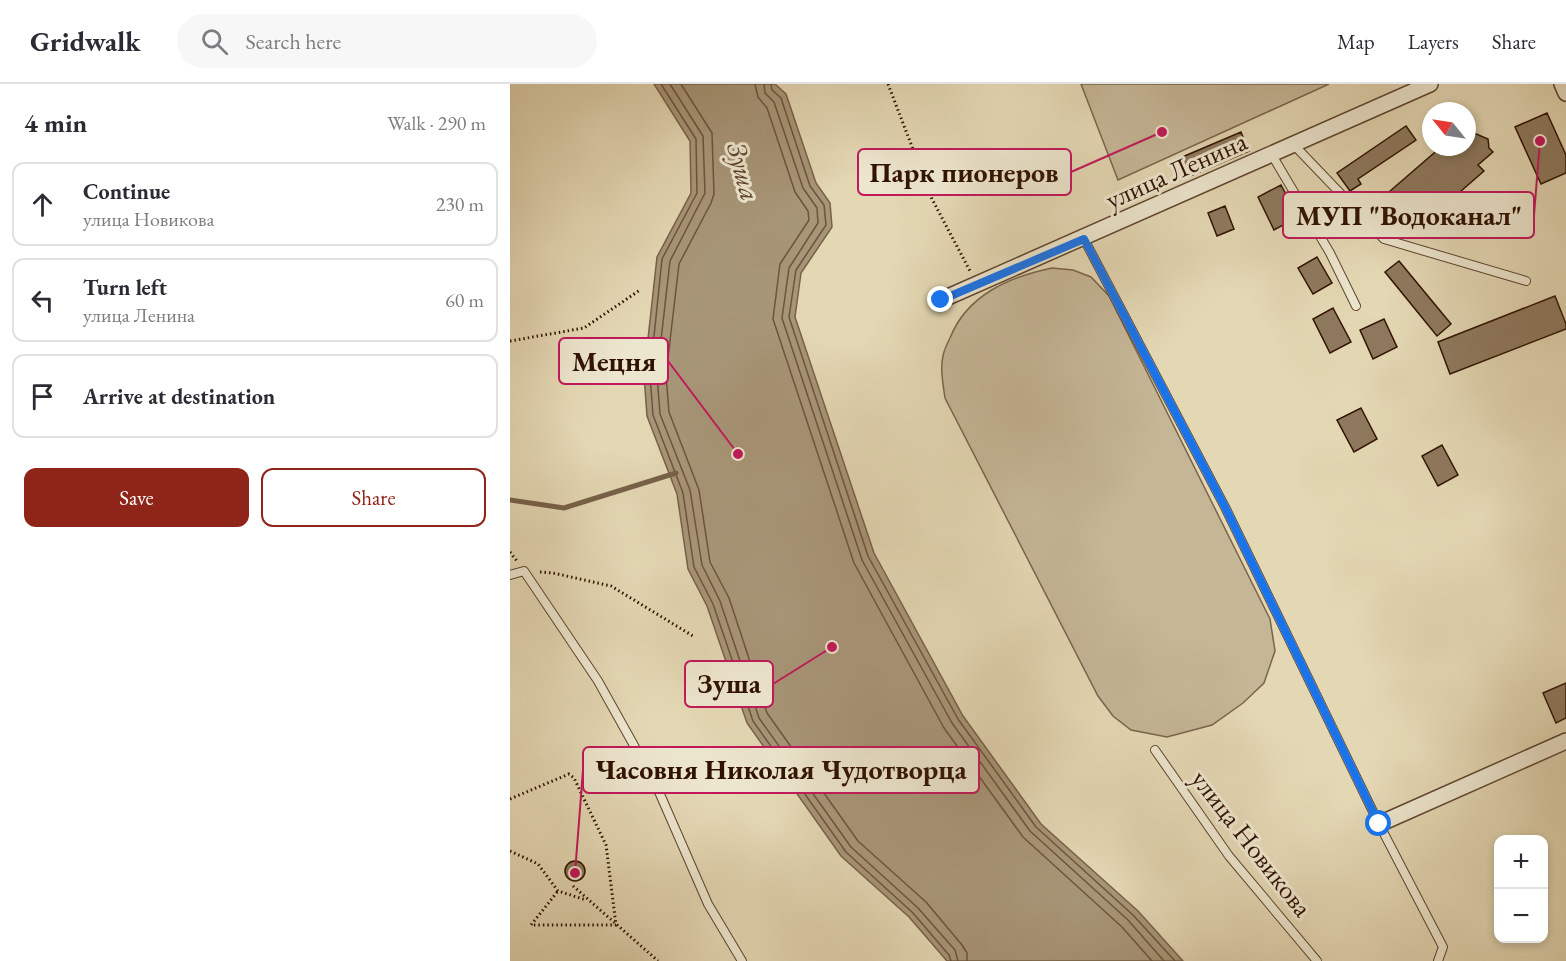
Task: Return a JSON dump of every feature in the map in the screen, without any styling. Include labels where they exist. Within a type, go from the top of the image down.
[{"type":"street","name":"улица Ленина","points":[[941,300],[978,286],[1430,84]]},
{"type":"street","points":[[1562,84],[1566,93]]},
{"type":"street","points":[[1379,824],[1566,741]]},
{"type":"lane","points":[[1294,145],[1384,239],[1526,281]]},
{"type":"lane","points":[[1272,155],[1330,253],[1356,306]]},
{"type":"lane","points":[[1084,239],[1225,507],[1379,824],[1443,948],[1438,961]]},
{"type":"lane","points":[[510,575],[524,571],[598,681],[656,785],[708,904],[742,961]]},
{"type":"lane","name":"улица Новикова","points":[[1155,750],[1229,856],[1317,961]]},
{"type":"path","points":[[888,84],[932,199],[978,286]]},
{"type":"path","points":[[510,341],[584,328],[640,290]]},
{"type":"path","points":[[524,571],[553,573],[611,586],[693,636]]},
{"type":"path","points":[[510,799],[569,774],[574,778],[606,845],[616,925]]},
{"type":"path","points":[[510,851],[538,864],[558,891],[588,900]]},
{"type":"path","points":[[573,886],[658,961]]},
{"type":"path","points":[[558,891],[531,925],[616,925]]},
{"type":"shaded area","points":[[1081,84],[1329,84],[1118,180]]},
{"type":"shaded area","points":[[1052,268],[1073,270],[1091,277],[1109,296],[1270,619],[1275,651],[1264,683],[1243,703],[1212,725],[1167,737],[1131,730],[1113,716],[1098,696],[945,398],[943,354],[967,310],[978,299],[1005,283]]},
{"type":"water","points":[[654,84],[775,84],[786,94],[816,183],[830,203],[832,227],[801,273],[795,317],[874,553],[963,716],[1041,824],[1138,911],[1183,961],[947,961],[909,917],[841,856],[747,723],[707,606],[688,569],[677,494],[647,416],[644,375],[657,257],[691,193],[690,141]]},
{"type":"building","points":[[1547,113],[1566,155],[1566,173],[1541,184],[1515,127]]},
{"type":"building","points":[[1406,126],[1416,140],[1358,179],[1361,184],[1350,191],[1337,173]]},
{"type":"building","points":[[1241,132],[1249,151],[1188,177],[1180,158]]},
{"type":"building","points":[[1476,134],[1488,139],[1489,148],[1493,152],[1478,165],[1484,171],[1413,233],[1382,198],[1431,156],[1476,156]]},
{"type":"building","points":[[1281,185],[1298,217],[1274,230],[1258,197]]},
{"type":"building","points":[[1225,206],[1234,229],[1217,236],[1208,213]]},
{"type":"building","points":[[1317,257],[1332,283],[1313,294],[1298,268]]},
{"type":"building","points":[[1399,261],[1451,324],[1437,336],[1385,272]]},
{"type":"building","points":[[1555,296],[1566,329],[1450,374],[1438,342]]},
{"type":"building","points":[[1333,308],[1351,342],[1330,353],[1313,319]]},
{"type":"building","points":[[1384,319],[1397,347],[1373,359],[1360,330]]},
{"type":"building","points":[[1361,408],[1377,439],[1354,452],[1337,420]]},
{"type":"building","points":[[1442,445],[1458,475],[1438,486],[1422,456]]},
{"type":"building","points":[[1566,683],[1566,718],[1556,723],[1543,693]]},
{"type":"building","points":[[571,861],[579,861],[585,867],[585,875],[579,881],[571,881],[565,875],[565,867]]},
{"type":"waterway","points":[[510,500],[564,508],[676,473]]},
{"type":"place","name":"Парк пионеров","points":[[1162,132]]},
{"type":"place","name":"МУП \"Водоканал\"","points":[[1540,141]]},
{"type":"place","name":"Мецня","points":[[738,454]]},
{"type":"place","name":"Зуша","points":[[832,647]]},
{"type":"place","name":"Часовня Николая Чудотворца","points":[[575,873]]},
{"type":"route","points":[[941,300],[1084,239],[1225,507],[1379,824]]}]
